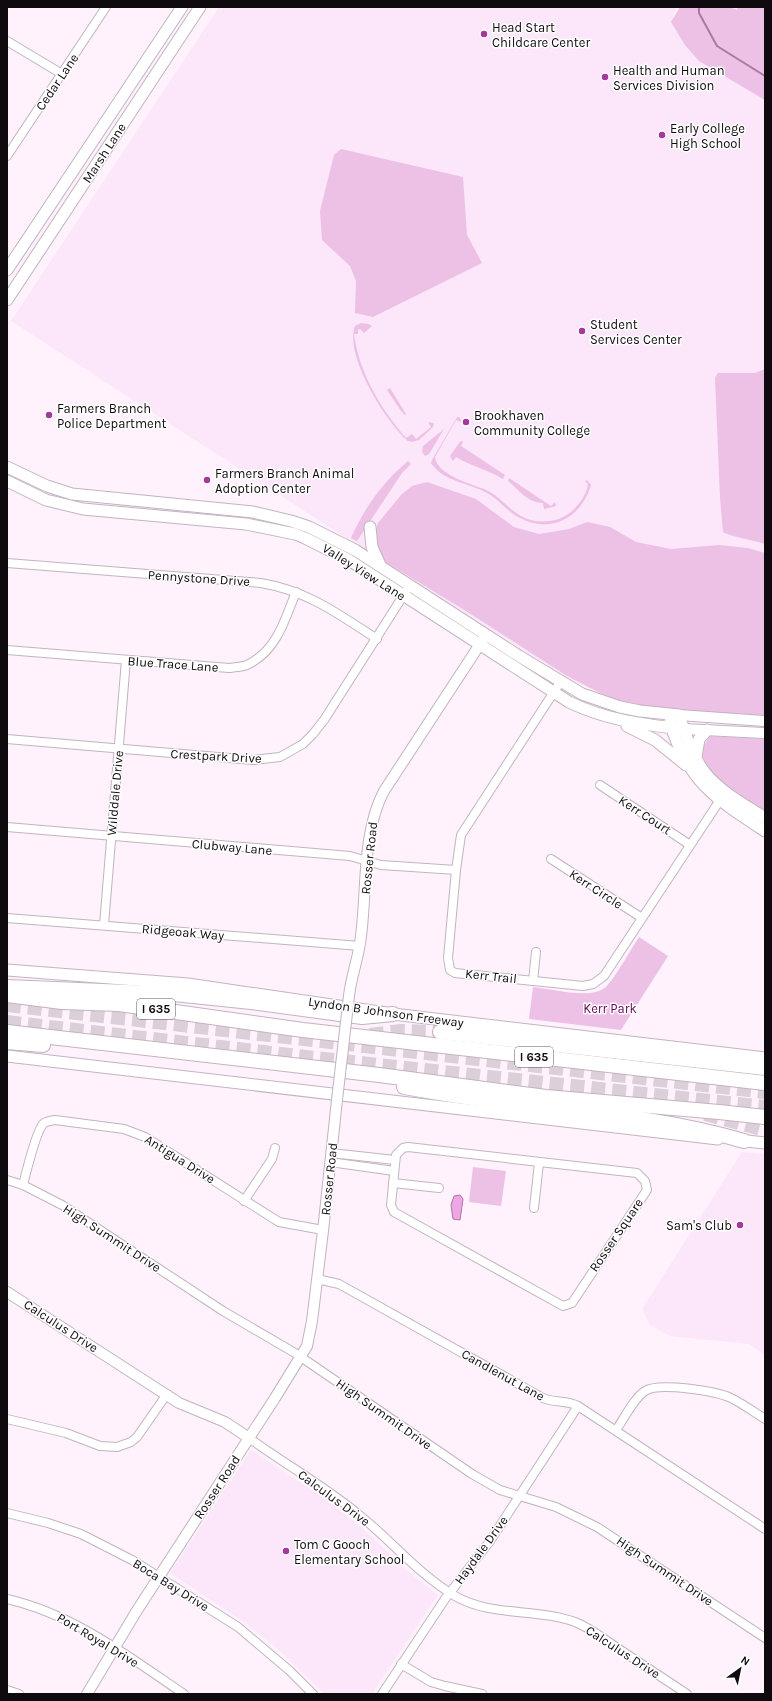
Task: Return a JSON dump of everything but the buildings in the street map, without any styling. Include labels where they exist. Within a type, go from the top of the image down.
[{"type":"highway","points":[[7,987],[174,994],[251,1002],[362,1017],[393,1014]]},
{"type":"highway","name":"Lyndon B Johnson Freeway","points":[[7,995],[62,1002],[135,1006],[303,1030],[765,1083]]},
{"type":"highway","points":[[7,1032],[378,1075],[546,1097],[765,1117]]},
{"type":"highway","points":[[440,1032],[765,1068]]},
{"type":"highway","points":[[7,1042],[49,1045],[103,1043]]},
{"type":"highway","points":[[378,1075],[409,1088],[459,1096],[602,1112],[640,1118],[725,1135],[744,1141]]},
{"type":"main road","name":"Marsh Lane","points":[[7,270],[182,7]]},
{"type":"main road","name":"Marsh Lane","points":[[7,300],[200,7]]},
{"type":"main road","name":"Valley View Lane","points":[[7,467],[31,480],[64,492],[124,500],[238,510],[292,521],[309,527],[343,543],[486,635],[582,694],[598,700],[640,711],[679,715]]},
{"type":"main road","name":"Valley View Lane","points":[[7,481],[31,493],[61,504],[83,509],[246,524],[295,534],[325,546],[344,557],[554,693],[583,709],[610,718],[639,724],[684,729]]},
{"type":"main road","points":[[61,504],[64,492]]},
{"type":"main road","points":[[167,516],[169,504]]},
{"type":"main road","points":[[370,527],[372,547],[380,566]]},
{"type":"main road","points":[[668,714],[679,748],[691,770],[703,785],[765,818]]},
{"type":"main road","points":[[679,715],[696,758],[705,772],[723,796],[765,831]]},
{"type":"main road","points":[[610,718],[655,740],[691,770]]},
{"type":"main road","points":[[696,758],[699,739],[707,730]]},
{"type":"main road","name":"Lyndon B Johnson Freeway","points":[[7,970],[188,984],[393,1014],[765,1058]]},
{"type":"main road","points":[[7,1056],[478,1110],[690,1137],[765,1143]]},
{"type":"street","name":"Cedar Lane","points":[[9,151],[106,7]]},
{"type":"street","points":[[7,41],[62,74]]},
{"type":"street","name":"Pennystone Drive","points":[[7,563],[262,583],[279,586],[323,604],[377,639]]},
{"type":"street","name":"Crestpark Drive","points":[[7,739],[253,760],[280,757],[303,744],[324,720],[410,585]]},
{"type":"street","name":"Blue Trace Lane","points":[[7,650],[229,668],[246,665],[260,658],[271,648],[296,592]]},
{"type":"street","name":"Rosser Road","points":[[88,1694],[114,1648],[307,1346],[310,1334],[323,1230],[349,996],[352,974],[360,946],[372,820],[378,801],[486,635]]},
{"type":"street","name":"Wilddale Drive","points":[[104,925],[126,660]]},
{"type":"street","name":"Kerr Trail","points":[[561,681],[464,829],[460,841],[456,870],[448,958],[450,970],[455,972],[583,986],[598,982],[604,976],[723,796]]},
{"type":"street","points":[[679,715],[765,721]]},
{"type":"street","points":[[684,729],[765,733]]},
{"type":"street","name":"Kerr Court","points":[[600,785],[690,845]]},
{"type":"street","name":"Clubway Lane","points":[[7,828],[350,856],[382,865],[456,870]]},
{"type":"street","name":"Kerr Circle","points":[[551,859],[642,918]]},
{"type":"street","name":"Ridgeoak Way","points":[[7,918],[360,946]]},
{"type":"street","points":[[533,981],[536,952]]},
{"type":"street","name":"Antigua Drive","points":[[23,1185],[42,1125],[47,1122],[55,1120],[124,1129],[140,1134],[279,1222],[323,1230]]},
{"type":"street","name":"Rosser Square","points":[[408,1147],[637,1173],[645,1181],[647,1190],[572,1303],[563,1306],[394,1212],[391,1205],[395,1160],[399,1151],[408,1147]]},
{"type":"street","points":[[244,1201],[272,1159],[276,1148]]},
{"type":"street","points":[[331,1158],[395,1160]]},
{"type":"street","points":[[331,1158],[394,1171]]},
{"type":"street","points":[[534,1208],[539,1162]]},
{"type":"street","name":"High Summit Drive","points":[[7,1180],[23,1185],[62,1205],[223,1311],[301,1357],[472,1474],[500,1490],[556,1507],[598,1527],[765,1638]]},
{"type":"street","points":[[393,1183],[439,1188]]},
{"type":"street","name":"Candlenut Lane","points":[[317,1278],[339,1284],[543,1398],[554,1402],[573,1403],[765,1529]]},
{"type":"street","name":"Calculus Drive","points":[[7,1292],[167,1394],[192,1408],[225,1422],[249,1438],[354,1510],[425,1574],[463,1600],[482,1606],[561,1618],[575,1622],[596,1634],[687,1694]]},
{"type":"street","points":[[616,1430],[643,1392],[654,1387],[665,1386],[719,1394],[741,1403],[765,1419]]},
{"type":"street","points":[[7,1419],[66,1433],[100,1446],[117,1447],[131,1442],[137,1437],[167,1394]]},
{"type":"street","name":"Haydale Drive","points":[[382,1694],[450,1592],[490,1541],[578,1406]]},
{"type":"street","name":"Boca Bay Drive","points":[[7,1512],[48,1523],[80,1534],[132,1560],[238,1627],[290,1671],[314,1694]]},
{"type":"street","name":"Port Royal Drive","points":[[7,1599],[41,1608],[78,1626],[184,1694]]},
{"type":"street","points":[[402,1664],[430,1682],[482,1694]]},
{"type":"street","points":[[7,1690],[19,1694]]},
{"type":"shaded area","name":"Brookhaven Community College","points":[[219,7],[676,7],[673,18],[700,57],[765,94],[765,714],[633,705],[601,694],[567,678],[323,523],[11,321]]},
{"type":"shaded area","points":[[742,1152],[765,1154],[765,1355],[749,1344],[670,1336],[650,1325],[642,1309]]},
{"type":"shaded area","points":[[460,1195],[463,1199],[460,1220],[453,1219],[451,1205],[454,1196]]},
{"type":"shaded area","name":"Tom C Gooch Elementary School","points":[[251,1450],[325,1499],[363,1529],[410,1573],[438,1595],[372,1694],[324,1694],[281,1652],[244,1622],[170,1573]]},
{"type":"green space","points":[[680,7],[729,7],[738,10],[736,7],[765,7],[765,100],[699,61],[685,45],[671,22]]},
{"type":"green space","points":[[341,149],[463,177],[467,235],[482,263],[373,317],[355,313],[356,281],[350,266],[322,240],[320,211],[334,155]]},
{"type":"green space","points":[[361,323],[372,326],[364,333],[360,329],[358,330],[358,334],[354,334],[361,363],[372,390],[388,415],[406,438],[412,434],[416,439],[431,427],[428,422],[434,424],[433,427],[419,440],[412,442],[408,441],[399,432],[369,387],[361,370],[353,338],[355,326]]},
{"type":"green space","points":[[765,369],[765,544],[723,532],[720,498],[715,378],[718,373],[755,373]]},
{"type":"green space","points":[[390,388],[406,414],[405,415],[387,390]]},
{"type":"green space","points":[[457,417],[459,417],[462,421],[456,420],[435,457],[441,468],[455,478],[484,489],[499,498],[521,516],[534,521],[555,520],[568,514],[585,495],[588,484],[585,481],[587,480],[591,485],[581,506],[565,519],[555,523],[533,523],[517,517],[487,493],[442,474],[431,463]]},
{"type":"green space","points":[[444,429],[429,454],[425,456],[422,452],[423,446]]},
{"type":"green space","points":[[461,441],[463,442],[461,446],[505,475],[503,479],[456,457],[453,461],[450,456]]},
{"type":"green space","points":[[408,461],[411,464],[402,473],[357,541],[351,538],[362,516],[375,496],[390,478]]},
{"type":"green space","points":[[509,478],[551,506],[555,502],[556,506],[544,509],[543,503],[533,501],[528,498],[508,481]]},
{"type":"green space","points":[[427,482],[476,499],[514,527],[539,534],[569,529],[587,522],[610,527],[636,542],[671,549],[719,545],[748,548],[765,553],[765,716],[668,710],[618,702],[567,676],[466,611],[382,560],[372,543],[378,523],[402,494],[412,486]]},
{"type":"green space","points":[[710,736],[765,739],[765,813],[721,783],[708,769],[700,751]]},
{"type":"green space","name":"Kerr Park","points":[[639,937],[668,956],[621,1030],[529,1019],[533,987],[571,993],[591,993],[599,991],[610,983]]},
{"type":"green space","points":[[473,1167],[506,1171],[501,1206],[469,1202]]},
{"type":"waterway","points":[[699,7],[699,13],[717,46],[765,76]]},
{"type":"tunnel","points":[[7,1005],[765,1092]]},
{"type":"tunnel","points":[[7,1022],[315,1058],[765,1107]]},
{"type":"tunnel","points":[[370,1035],[401,1031],[440,1032]]},
{"type":"tunnel","points":[[705,1114],[765,1130]]},
{"type":"place","name":"Head Start Childcare Center","points":[[484,34]]},
{"type":"place","name":"Health and Human Services Division","points":[[605,77]]},
{"type":"place","name":"Early College High School","points":[[662,135]]},
{"type":"place","name":"Student Services Center","points":[[582,331]]},
{"type":"place","name":"Farmers Branch Police Department","points":[[49,415]]},
{"type":"place","name":"Brookhaven Community College","points":[[466,422]]},
{"type":"place","name":"Farmers Branch Animal Adoption Center","points":[[207,480]]},
{"type":"place","name":"Sam's Club","points":[[740,1225]]},
{"type":"place","name":"Tom C Gooch Elementary School","points":[[286,1551]]}]
